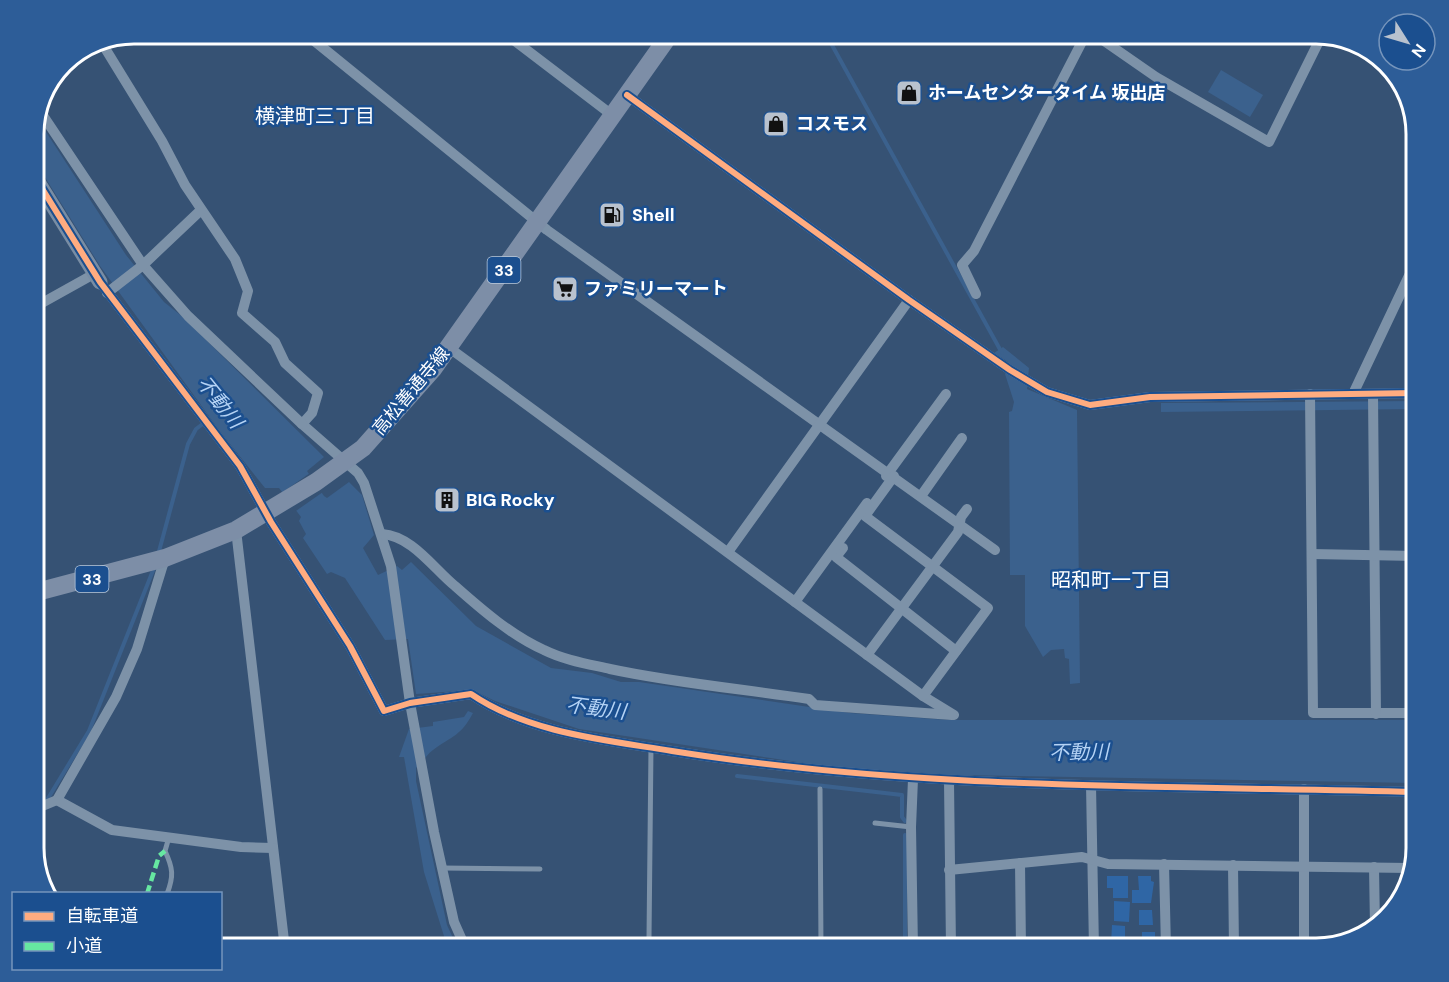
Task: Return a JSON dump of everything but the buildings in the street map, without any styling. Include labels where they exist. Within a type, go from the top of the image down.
[{"type":"main road","name":"高松善通寺線","points":[[44,591],[159,560],[236,530],[285,502],[346,462],[405,404],[538,222],[664,43]]},
{"type":"street","points":[[317,43],[538,222],[995,550]]},
{"type":"street","points":[[518,43],[612,115]]},
{"type":"street","points":[[976,294],[962,266],[974,250],[1081,43]]},
{"type":"street","points":[[1107,43],[1156,77],[1269,142],[1318,43]]},
{"type":"street","points":[[105,48],[201,210],[235,259],[247,287],[242,314],[275,342],[285,363],[318,393],[312,413],[302,424]]},
{"type":"street","points":[[627,95],[999,363],[1029,383],[1074,402],[1090,405],[1150,397],[1310,397],[1353,394],[1374,401],[1406,395]]},
{"type":"street","points":[[45,119],[140,267],[302,424],[346,462],[364,483],[391,566],[410,703],[442,868],[454,922],[461,938]]},
{"type":"street","points":[[44,191],[103,285],[240,465],[267,513],[350,646],[384,711],[410,703],[471,694],[495,711],[574,734],[783,768],[949,782],[1406,792]]},
{"type":"street","points":[[44,304],[103,285],[140,267],[201,210]]},
{"type":"street","points":[[1353,394],[1406,282]]},
{"type":"street","points":[[728,552],[909,300]]},
{"type":"street","points":[[382,534],[393,535],[418,552],[455,586],[520,637],[544,651],[574,661],[638,675],[809,699],[815,705],[954,716],[923,696],[448,347]]},
{"type":"street","points":[[795,602],[891,474],[946,394]]},
{"type":"street","points":[[1310,397],[1313,713],[1406,713]]},
{"type":"street","points":[[1374,401],[1376,714]]},
{"type":"street","points":[[921,496],[962,438]]},
{"type":"street","points":[[891,474],[836,557],[956,651]]},
{"type":"street","points":[[867,655],[958,532],[959,524],[967,508]]},
{"type":"street","points":[[865,516],[988,608],[923,696]]},
{"type":"street","points":[[236,530],[284,938]]},
{"type":"street","points":[[1312,555],[1406,556]]},
{"type":"street","points":[[159,560],[137,649],[122,686],[45,805],[112,830],[241,847],[273,848]]},
{"type":"street","points":[[913,779],[911,827],[913,938]]},
{"type":"street","points":[[949,782],[951,938]]},
{"type":"street","points":[[1091,785],[1094,938]]},
{"type":"street","points":[[1304,789],[1304,938]]},
{"type":"street","points":[[949,870],[1082,857],[1094,861],[1164,864],[1403,868]]},
{"type":"street","points":[[1020,863],[1021,938]]},
{"type":"street","points":[[1164,864],[1166,938]]},
{"type":"street","points":[[1233,865],[1234,938]]},
{"type":"street","points":[[1374,867],[1375,916]]},
{"type":"lane","points":[[649,938],[651,747]]},
{"type":"lane","points":[[820,789],[821,938]]},
{"type":"lane","points":[[875,824],[911,827]]},
{"type":"lane","points":[[167,892],[172,874],[165,851],[169,837]]},
{"type":"lane","points":[[442,868],[540,869]]},
{"type":"shaded area","points":[[1107,876],[1128,876],[1128,898],[1113,898],[1113,888],[1107,888]]},
{"type":"shaded area","points":[[1138,876],[1151,876],[1151,881],[1154,882],[1151,903],[1132,903],[1132,890],[1139,890]]},
{"type":"shaded area","points":[[1114,901],[1130,902],[1129,922],[1114,921]]},
{"type":"shaded area","points":[[1139,910],[1152,910],[1153,925],[1139,925]]},
{"type":"shaded area","points":[[1112,925],[1125,926],[1125,938],[1111,938]]},
{"type":"shaded area","points":[[1142,932],[1155,932],[1155,938],[1142,938]]},
{"type":"water","points":[[1221,70],[1263,95],[1250,117],[1208,92]]},
{"type":"water","name":"不動川","points":[[44,129],[126,255],[164,302],[183,317],[324,457],[307,471],[324,496],[327,498],[349,482],[362,495],[374,535],[363,548],[378,575],[397,566],[402,570],[411,562],[476,626],[551,668],[592,673],[621,682],[639,682],[850,713],[948,720],[1406,720],[1406,783],[956,775],[830,767],[579,729],[495,701],[473,690],[416,694],[408,639],[385,640],[345,578],[331,572],[327,574],[303,538],[306,534],[299,521],[301,517],[279,488],[265,488],[219,430],[100,266],[44,176]]},
{"type":"water","points":[[1003,347],[1029,368],[1027,389],[1077,410],[1080,683],[1070,684],[1069,659],[1065,658],[1064,649],[1051,650],[1043,657],[1025,626],[1025,575],[1010,575],[1009,412],[1012,411],[1014,402],[1005,374],[1008,362],[994,353]]},
{"type":"water","points":[[1406,401],[1406,409],[1161,412],[1161,403]]},
{"type":"water","points":[[468,711],[473,713],[456,735],[431,752],[416,768],[416,781],[447,925],[453,938],[445,938],[424,872],[404,757],[399,757],[409,729],[433,726],[433,722],[464,717]]},
{"type":"pier","points":[[310,473],[323,492],[293,513],[280,494]]},
{"type":"waterway","points":[[831,43],[1002,353]]},
{"type":"waterway","points":[[158,555],[188,444],[196,429],[204,423]]},
{"type":"waterway","points":[[47,800],[89,731],[154,568]]},
{"type":"waterway","points":[[737,776],[902,795],[902,817],[905,821]]},
{"type":"waterway","points":[[905,835],[905,938]]},
{"type":"marked path","points":[[148,892],[159,856],[165,851]]},
{"type":"cycle path","points":[[627,95],[909,300],[1010,370],[1047,392],[1090,405],[1150,397],[1406,393]]},
{"type":"cycle path","points":[[44,192],[100,282],[240,466],[271,522],[350,646],[384,711],[410,703],[471,694],[517,718],[568,733],[765,764],[858,773],[1043,784],[1406,792]]},
{"type":"place","name":"ホームセンタータイム 坂出店","points":[[909,93]]},
{"type":"place","name":"コスモス","points":[[776,124]]},
{"type":"place","name":"Shell","points":[[612,215]]},
{"type":"place","name":"ファミリーマート","points":[[565,289]]},
{"type":"place","name":"BIG Rocky","points":[[447,500]]},
{"type":"district","name":"横津町三丁目","points":[[315,116]]},
{"type":"district","name":"昭和町一丁目","points":[[1111,580]]}]
